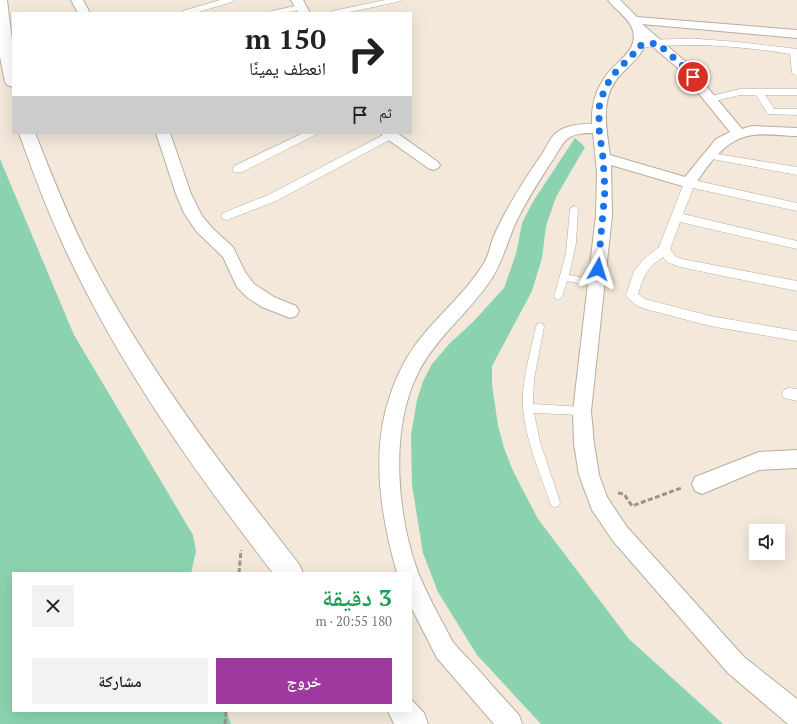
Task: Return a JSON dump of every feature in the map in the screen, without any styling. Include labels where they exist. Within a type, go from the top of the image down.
[{"type":"street","points":[[0,0],[4,41],[12,77]]},
{"type":"street","points":[[77,0],[83,12]]},
{"type":"street","points":[[189,12],[229,0]]},
{"type":"street","points":[[338,12],[397,0]]},
{"type":"street","points":[[614,0],[635,23],[683,66],[738,133]]},
{"type":"street","points":[[279,12],[300,7]]},
{"type":"street","points":[[635,23],[797,34]]},
{"type":"street","points":[[635,23],[640,40],[636,51],[611,77],[605,87],[599,108],[599,129],[605,190],[604,216],[582,412],[584,444],[589,475],[599,503],[620,534],[736,665],[797,715]]},
{"type":"street","points":[[638,46],[657,43],[707,43],[760,47],[796,52],[797,72]]},
{"type":"street","points":[[711,99],[740,92],[797,92]]},
{"type":"street","points":[[759,92],[771,112],[797,112]]},
{"type":"street","points":[[408,572],[396,527],[392,500],[390,452],[395,412],[407,375],[428,342],[457,311],[483,278],[493,262],[502,238],[533,177],[561,136],[578,130],[599,129]]},
{"type":"street","points":[[797,132],[762,129],[738,133],[721,142],[711,156],[691,178],[678,217],[664,250],[649,261],[638,274],[632,296],[638,301],[710,321],[797,336]]},
{"type":"street","points":[[27,134],[55,208],[78,257],[106,310],[180,425],[228,492],[289,572]]},
{"type":"street","points":[[163,134],[169,146],[187,203],[199,224],[227,250],[239,276],[247,286],[266,301],[290,311]]},
{"type":"street","points":[[238,168],[309,134]]},
{"type":"street","points":[[227,216],[272,198],[389,134],[433,165]]},
{"type":"street","points":[[711,156],[797,171]]},
{"type":"street","points":[[603,158],[689,183],[797,207]]},
{"type":"street","points":[[678,217],[797,245]]},
{"type":"street","points":[[664,250],[671,260],[680,263],[797,286]]},
{"type":"street","points":[[702,484],[759,460],[797,459]]},
{"type":"street","points":[[412,583],[427,618],[445,650],[510,724]]},
{"type":"street","points":[[404,712],[413,724]]},
{"type":"lane","points":[[558,297],[572,249],[574,209]]},
{"type":"lane","points":[[565,277],[596,283]]},
{"type":"lane","points":[[540,327],[529,379],[529,408],[536,446],[555,502]]},
{"type":"lane","points":[[529,408],[582,412]]},
{"type":"path","points":[[632,506],[676,489]]},
{"type":"path","points":[[225,724],[226,712]]},
{"type":"green space","points":[[575,138],[585,147],[556,197],[546,226],[542,258],[532,291],[492,366],[492,385],[498,425],[504,448],[513,471],[538,519],[629,639],[723,724],[541,724],[477,655],[438,592],[423,553],[412,485],[411,435],[417,400],[423,381],[432,364],[450,343],[472,323],[504,288],[516,254],[522,223],[534,200]]},
{"type":"green space","points":[[0,159],[74,335],[193,535],[196,551],[191,572],[12,572],[12,712],[226,712],[231,724],[0,724]]},
{"type":"route","points":[[598,269],[604,216],[605,190],[598,118],[601,98],[605,87],[611,77],[636,51],[638,46],[657,43],[693,77]]}]
